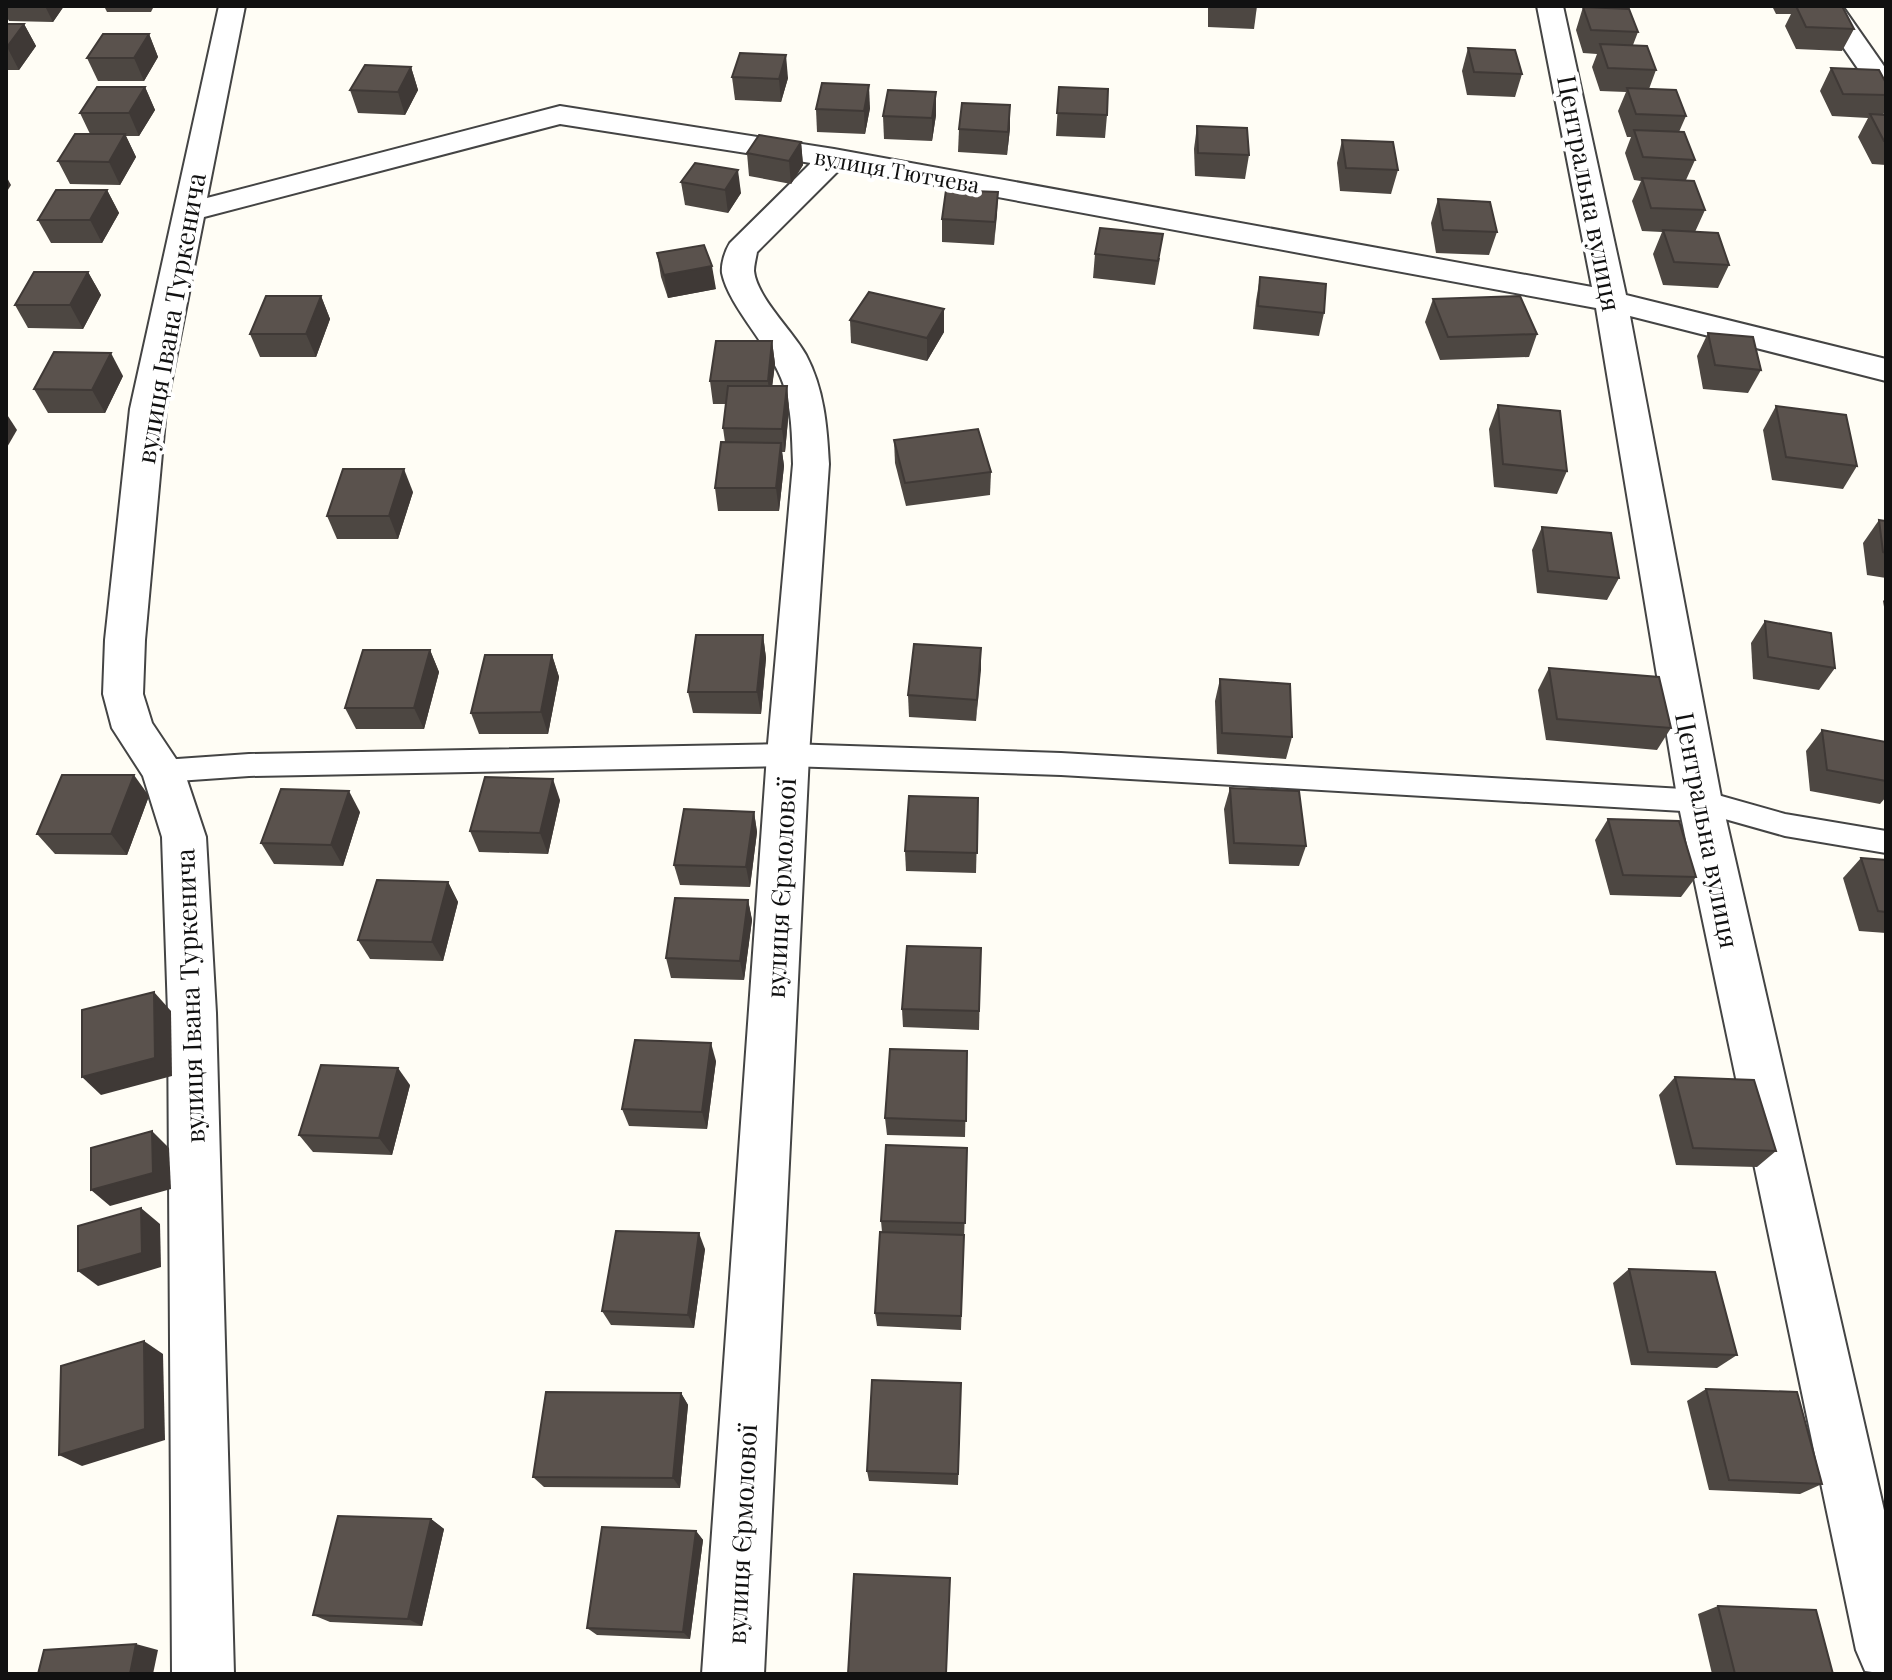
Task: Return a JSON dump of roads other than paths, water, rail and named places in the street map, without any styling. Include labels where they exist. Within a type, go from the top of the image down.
[{"type":"street","name":"вулиця Івана Туркенича","points":[[203,1674],[192,1013],[184,837],[163,771],[133,728],[123,694],[125,640],[148,409],[232,6]]},
{"type":"street","name":"Центральна вулиця","points":[[1550,6],[1570,89],[1612,301],[1700,801],[1886,1650]]},
{"type":"street","points":[[1828,6],[1886,89]]},
{"type":"street","name":"вулиця Тютчева","points":[[188,212],[560,115],[834,158],[1612,301],[1886,370]]},
{"type":"street","name":"вулиця Єрмолової","points":[[733,1674],[788,755],[811,464],[809,423],[802,386],[789,355],[750,298],[738,272],[741,250],[834,158]]},
{"type":"lane","points":[[163,771],[249,765],[788,755],[1061,764],[1700,801],[1785,825],[1886,842]]}]
